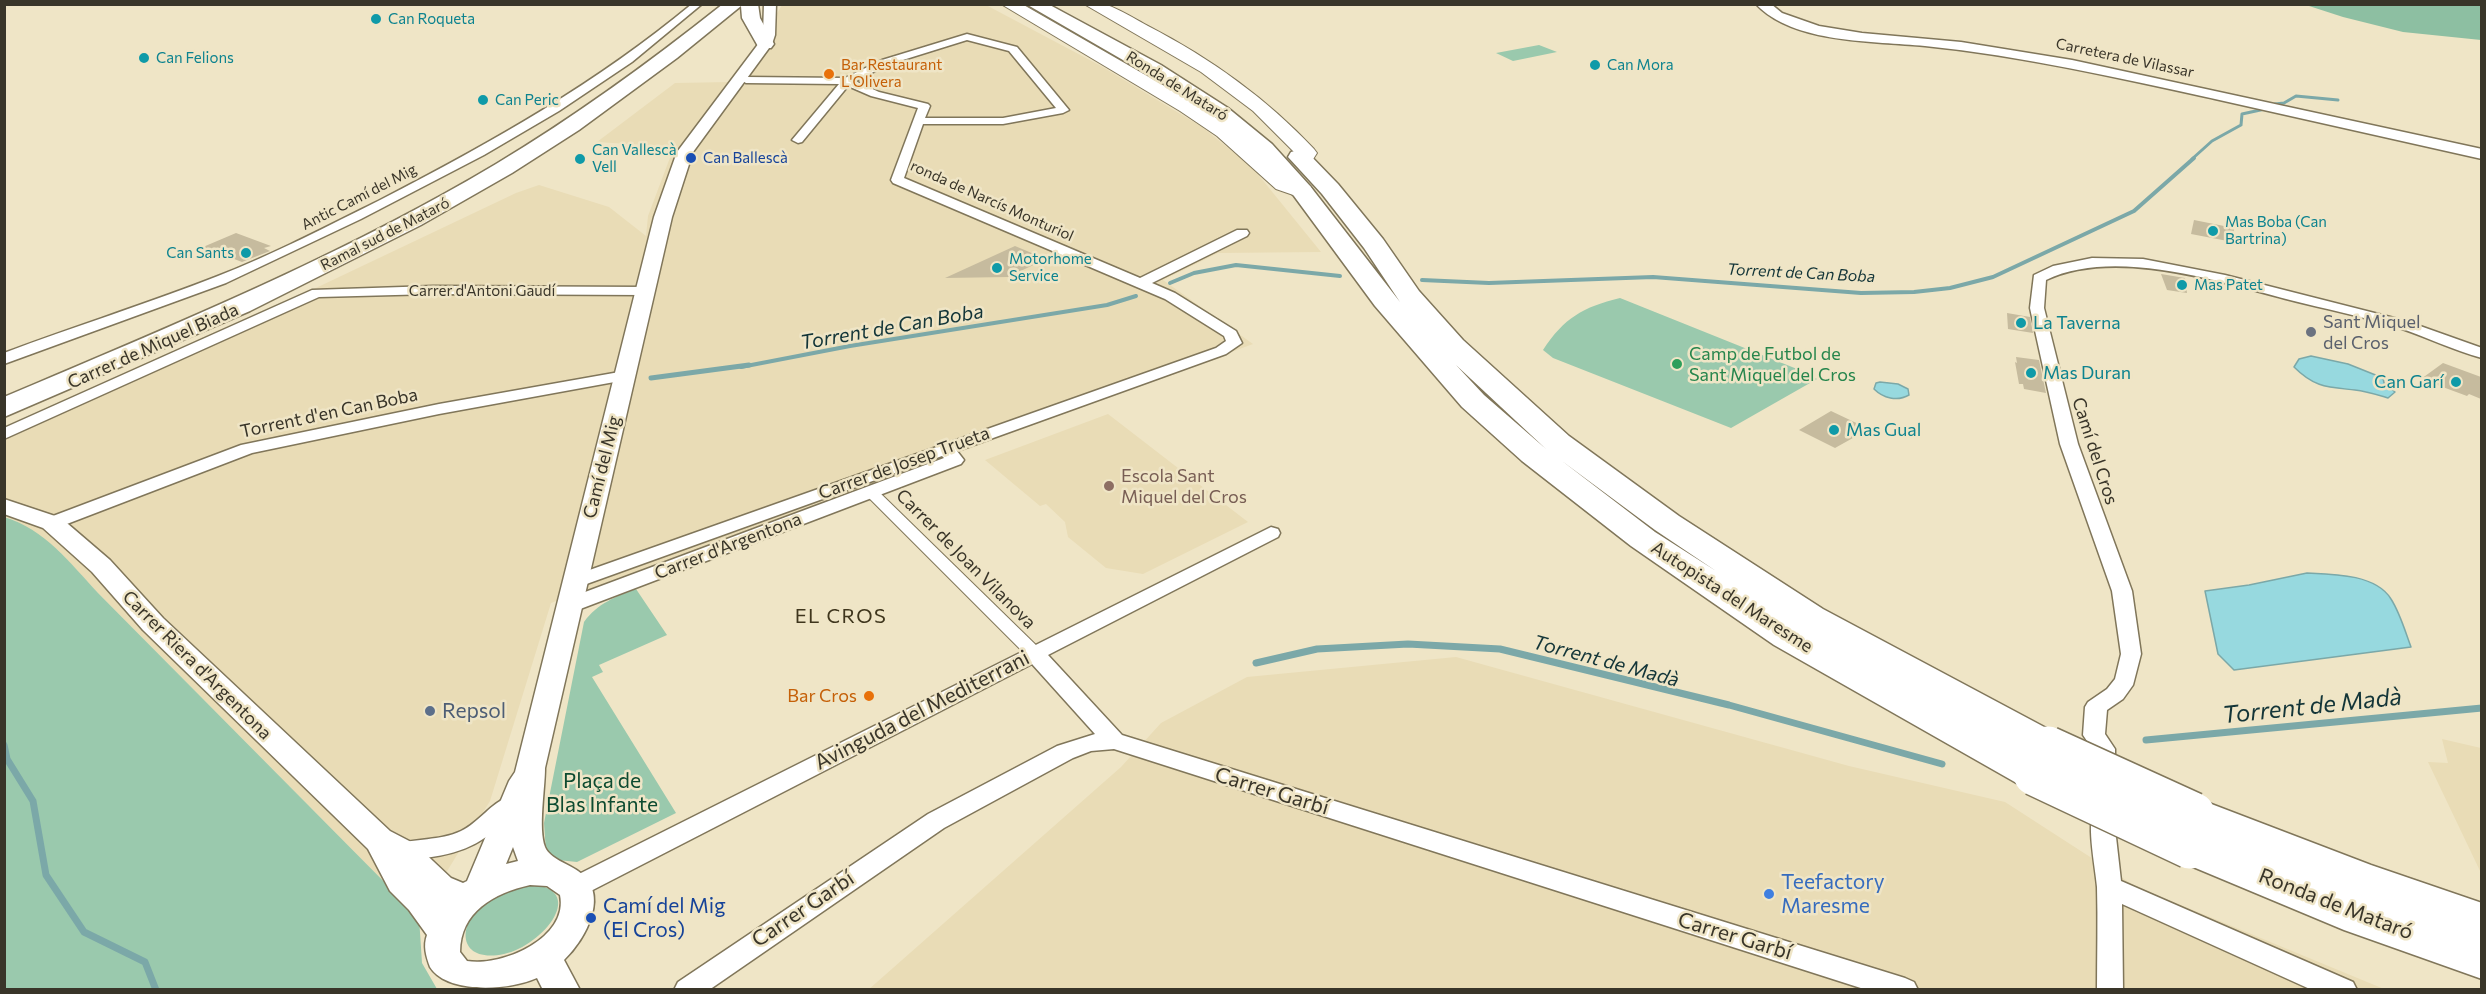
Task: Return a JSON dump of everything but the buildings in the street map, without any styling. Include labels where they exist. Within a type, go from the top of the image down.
[{"type":"highway","points":[[4,396],[240,295],[417,208],[506,157],[579,109],[666,47],[720,4]]},
{"type":"highway","name":"Ramal sud de Mataró","points":[[4,408],[249,301],[433,210],[522,158],[595,110],[669,56],[734,4]]},
{"type":"highway","points":[[749,4],[751,18],[765,44]]},
{"type":"highway","points":[[1000,4],[1022,8]]},
{"type":"highway","name":"Ronda de Mataró","points":[[1057,4],[1209,87],[1268,129],[1303,160],[1330,189],[1360,246]]},
{"type":"highway","points":[[1092,4],[1183,52],[1235,88],[1297,142],[1307,153],[1303,160]]},
{"type":"highway","name":"Ronda de Mataró","points":[[1022,8],[1154,69],[1221,112],[1264,149],[1302,190],[1360,246]]},
{"type":"highway","name":"Autopista del Maresme","points":[[1360,246],[1384,300],[1473,400],[1533,454],[1642,539],[1787,636],[2041,761],[2192,831]]},
{"type":"highway","name":"Ronda de Mataró","points":[[2192,831],[2355,878],[2481,922]]},
{"type":"highway","name":"Ronda de Mataró","points":[[2192,831],[2361,916],[2481,959]]},
{"type":"street","name":"Carretera de Vilassar","points":[[1762,4],[1785,19],[1819,29],[1861,37],[1972,47],[2046,58],[2481,154]]},
{"type":"street","name":"Antic Camí del Mig","points":[[4,359],[222,279],[343,226],[532,125],[660,38],[698,5]]},
{"type":"street","name":"Camí del Mig","points":[[681,168],[751,70],[769,35],[773,6]]},
{"type":"street","name":"Camí del Mig","points":[[563,881],[532,857],[527,838],[530,768],[568,606],[663,217],[691,142],[772,44],[773,6]]},
{"type":"street","points":[[751,70],[847,81],[875,95],[924,106],[919,121],[1003,121],[1063,110],[1013,49],[967,37],[886,62],[847,81],[798,140]]},
{"type":"street","name":"ronda de Narcís Monturiol","points":[[919,121],[897,180],[1141,284],[1193,310],[1231,334],[1234,343]]},
{"type":"street","points":[[1141,284],[1242,233]]},
{"type":"street","name":"Camí del Cros","points":[[2109,887],[2104,837],[2104,749],[2094,735],[2096,707],[2115,694],[2125,680],[2131,654],[2122,591],[2069,444],[2063,421],[2037,308],[2039,278],[2058,269],[2092,262],[2143,263],[2224,279],[2401,324],[2481,353]]},
{"type":"street","name":"Carrer d'Antoni Gaudí","points":[[317,293],[433,290],[646,291]]},
{"type":"street","name":"Carrer de Miquel Biada","points":[[4,434],[317,293]]},
{"type":"street","name":"Carrer de Josep Trueta","points":[[574,582],[950,454],[1221,351],[1234,343]]},
{"type":"street","name":"Torrent d'en Can Boba","points":[[52,523],[247,449],[439,409],[625,376]]},
{"type":"street","name":"Carrer d'Argentona","points":[[568,606],[871,492],[950,454]]},
{"type":"street","name":"Carrer de Joan Vilanova","points":[[871,492],[1035,653]]},
{"type":"street","name":"Carrer Riera d'Argentona","points":[[4,506],[52,523],[101,566],[153,624],[390,846],[439,888],[474,894]]},
{"type":"street","name":"Avinguda del Mediterrani","points":[[563,881],[1035,653],[1272,533]]},
{"type":"street","points":[[1035,653],[1114,741]]},
{"type":"street","name":"Carrer Garbí","points":[[687,990],[936,821],[1065,752],[1089,743],[1114,741],[1905,990]]},
{"type":"street","name":"Camí del Mig","points":[[474,894],[530,768]]},
{"type":"street","points":[[390,846],[452,845],[473,836],[513,804]]},
{"type":"street","name":"Carrer Riera d'Argentona","points":[[390,846],[402,881],[421,900],[443,931]]},
{"type":"street","points":[[530,872],[563,881],[577,896],[575,917],[558,944],[544,956],[517,971],[486,983],[454,970],[444,960],[440,946],[443,931],[452,914],[474,894],[514,875],[530,872]]},
{"type":"street","points":[[2110,990],[2109,887],[2344,990]]},
{"type":"street","points":[[544,956],[562,990]]},
{"type":"shaded area","points":[[782,5],[986,5],[1101,66],[1202,127],[1252,167],[1321,252],[1218,253],[1163,280],[1253,344],[551,603],[490,801],[419,917],[58,550],[14,520],[5,517],[4,429],[299,296],[516,193],[539,185],[609,207],[646,236],[648,216],[674,147],[597,142],[675,83],[731,82],[750,58]]},
{"type":"shaded area","name":"Escola Sant Miquel del Cros","points":[[1108,414],[1248,522],[1143,574],[1106,568],[1068,537],[1065,522],[1046,504],[1040,506],[985,460]]},
{"type":"shaded area","points":[[1456,657],[1849,766],[2005,802],[2135,886],[2384,989],[868,990],[1121,767],[1161,723],[1247,677]]},
{"type":"shaded area","points":[[2442,739],[2481,748],[2481,873],[2428,762],[2448,763]]},
{"type":"green space","points":[[2306,5],[2481,5],[2481,40],[2403,32]]},
{"type":"green space","points":[[1539,45],[1557,52],[1513,61],[1496,53]]},
{"type":"green space","name":"Camp de Futbol de Sant Miquel del Cros","points":[[1620,298],[1817,379],[1731,428],[1553,358],[1543,350],[1559,330],[1576,315],[1595,305]]},
{"type":"green space","points":[[4,517],[19,522],[56,548],[419,917],[422,963],[437,989],[5,989]]},
{"type":"green space","name":"Plaça de Blas Infante","points":[[636,589],[667,635],[599,665],[603,672],[592,677],[676,813],[577,862],[558,860],[546,852],[544,823],[584,622],[601,605]]},
{"type":"green space","points":[[527,884],[546,888],[556,895],[558,905],[554,917],[545,929],[519,949],[504,954],[477,953],[469,947],[466,929],[478,908],[488,899],[502,892]]},
{"type":"water","points":[[2311,356],[2348,364],[2383,378],[2384,383],[2395,392],[2388,398],[2363,391],[2315,383],[2294,367],[2299,359]]},
{"type":"water","points":[[1876,383],[1898,384],[1908,389],[1909,395],[1895,399],[1886,397],[1874,389]]},
{"type":"water","points":[[2307,573],[2353,577],[2384,591],[2397,610],[2411,647],[2234,670],[2218,654],[2205,591]]},
{"type":"waterway","points":[[2275,104],[2284,103],[2296,96],[2338,100]]},
{"type":"waterway","name":"Torrent de Can Boba","points":[[2192,159],[2212,141],[2241,125],[2242,114],[2265,109]]},
{"type":"waterway","name":"Torrent de Can Boba","points":[[1422,280],[1489,283],[1653,277],[1861,293],[1914,292],[1950,288],[1993,277],[2134,211],[2194,158]]},
{"type":"waterway","name":"Torrent de Can Boba","points":[[1170,283],[1194,273],[1236,265],[1340,276]]},
{"type":"waterway","name":"Torrent de Can Boba","points":[[741,367],[850,346],[1107,305],[1136,296]]},
{"type":"waterway","name":"Torrent de Can Boba","points":[[651,378],[749,365]]},
{"type":"waterway","name":"Torrent de Madà","points":[[1256,663],[1317,649],[1408,644],[1500,649],[1729,705],[1942,764]]},
{"type":"waterway","name":"Torrent de Madà","points":[[2146,740],[2482,708]]},
{"type":"waterway","points":[[4,745],[7,759],[33,801],[46,875],[84,932],[145,962],[156,990]]},
{"type":"place","name":"Can Roqueta","points":[[376,19]]},
{"type":"place","name":"Can Felions","points":[[144,58]]},
{"type":"place","name":"Can Mora","points":[[1595,65]]},
{"type":"place","name":"Bar Restaurant L'Olivera","points":[[829,74]]},
{"type":"place","name":"Can Peric","points":[[483,100]]},
{"type":"place","name":"Can Ballescà","points":[[691,158]]},
{"type":"place","name":"Can Vallescà Vell","points":[[580,159]]},
{"type":"place","name":"Mas Boba (Can Bartrina)","points":[[2213,231]]},
{"type":"place","name":"Can Sants","points":[[246,253]]},
{"type":"place","name":"Motorhome Service","points":[[997,268]]},
{"type":"place","name":"Mas Patet","points":[[2182,285]]},
{"type":"place","name":"La Taverna","points":[[2021,323]]},
{"type":"place","name":"Sant Miquel del Cros","points":[[2311,332]]},
{"type":"place","name":"Camp de Futbol de Sant Miquel del Cros","points":[[1677,364]]},
{"type":"place","name":"Mas Duran","points":[[2031,373]]},
{"type":"place","name":"Can Garí","points":[[2456,382]]},
{"type":"place","name":"Mas Gual","points":[[1834,430]]},
{"type":"place","name":"Escola Sant Miquel del Cros","points":[[1109,486]]},
{"type":"place","name":"Bar Cros","points":[[869,696]]},
{"type":"place","name":"Repsol","points":[[430,711]]},
{"type":"place","name":"Teefactory Maresme","points":[[1769,894]]},
{"type":"place","name":"Camí del Mig (El Cros)","points":[[591,918]]},
{"type":"district","name":"EL CROS","points":[[841,616]]}]
